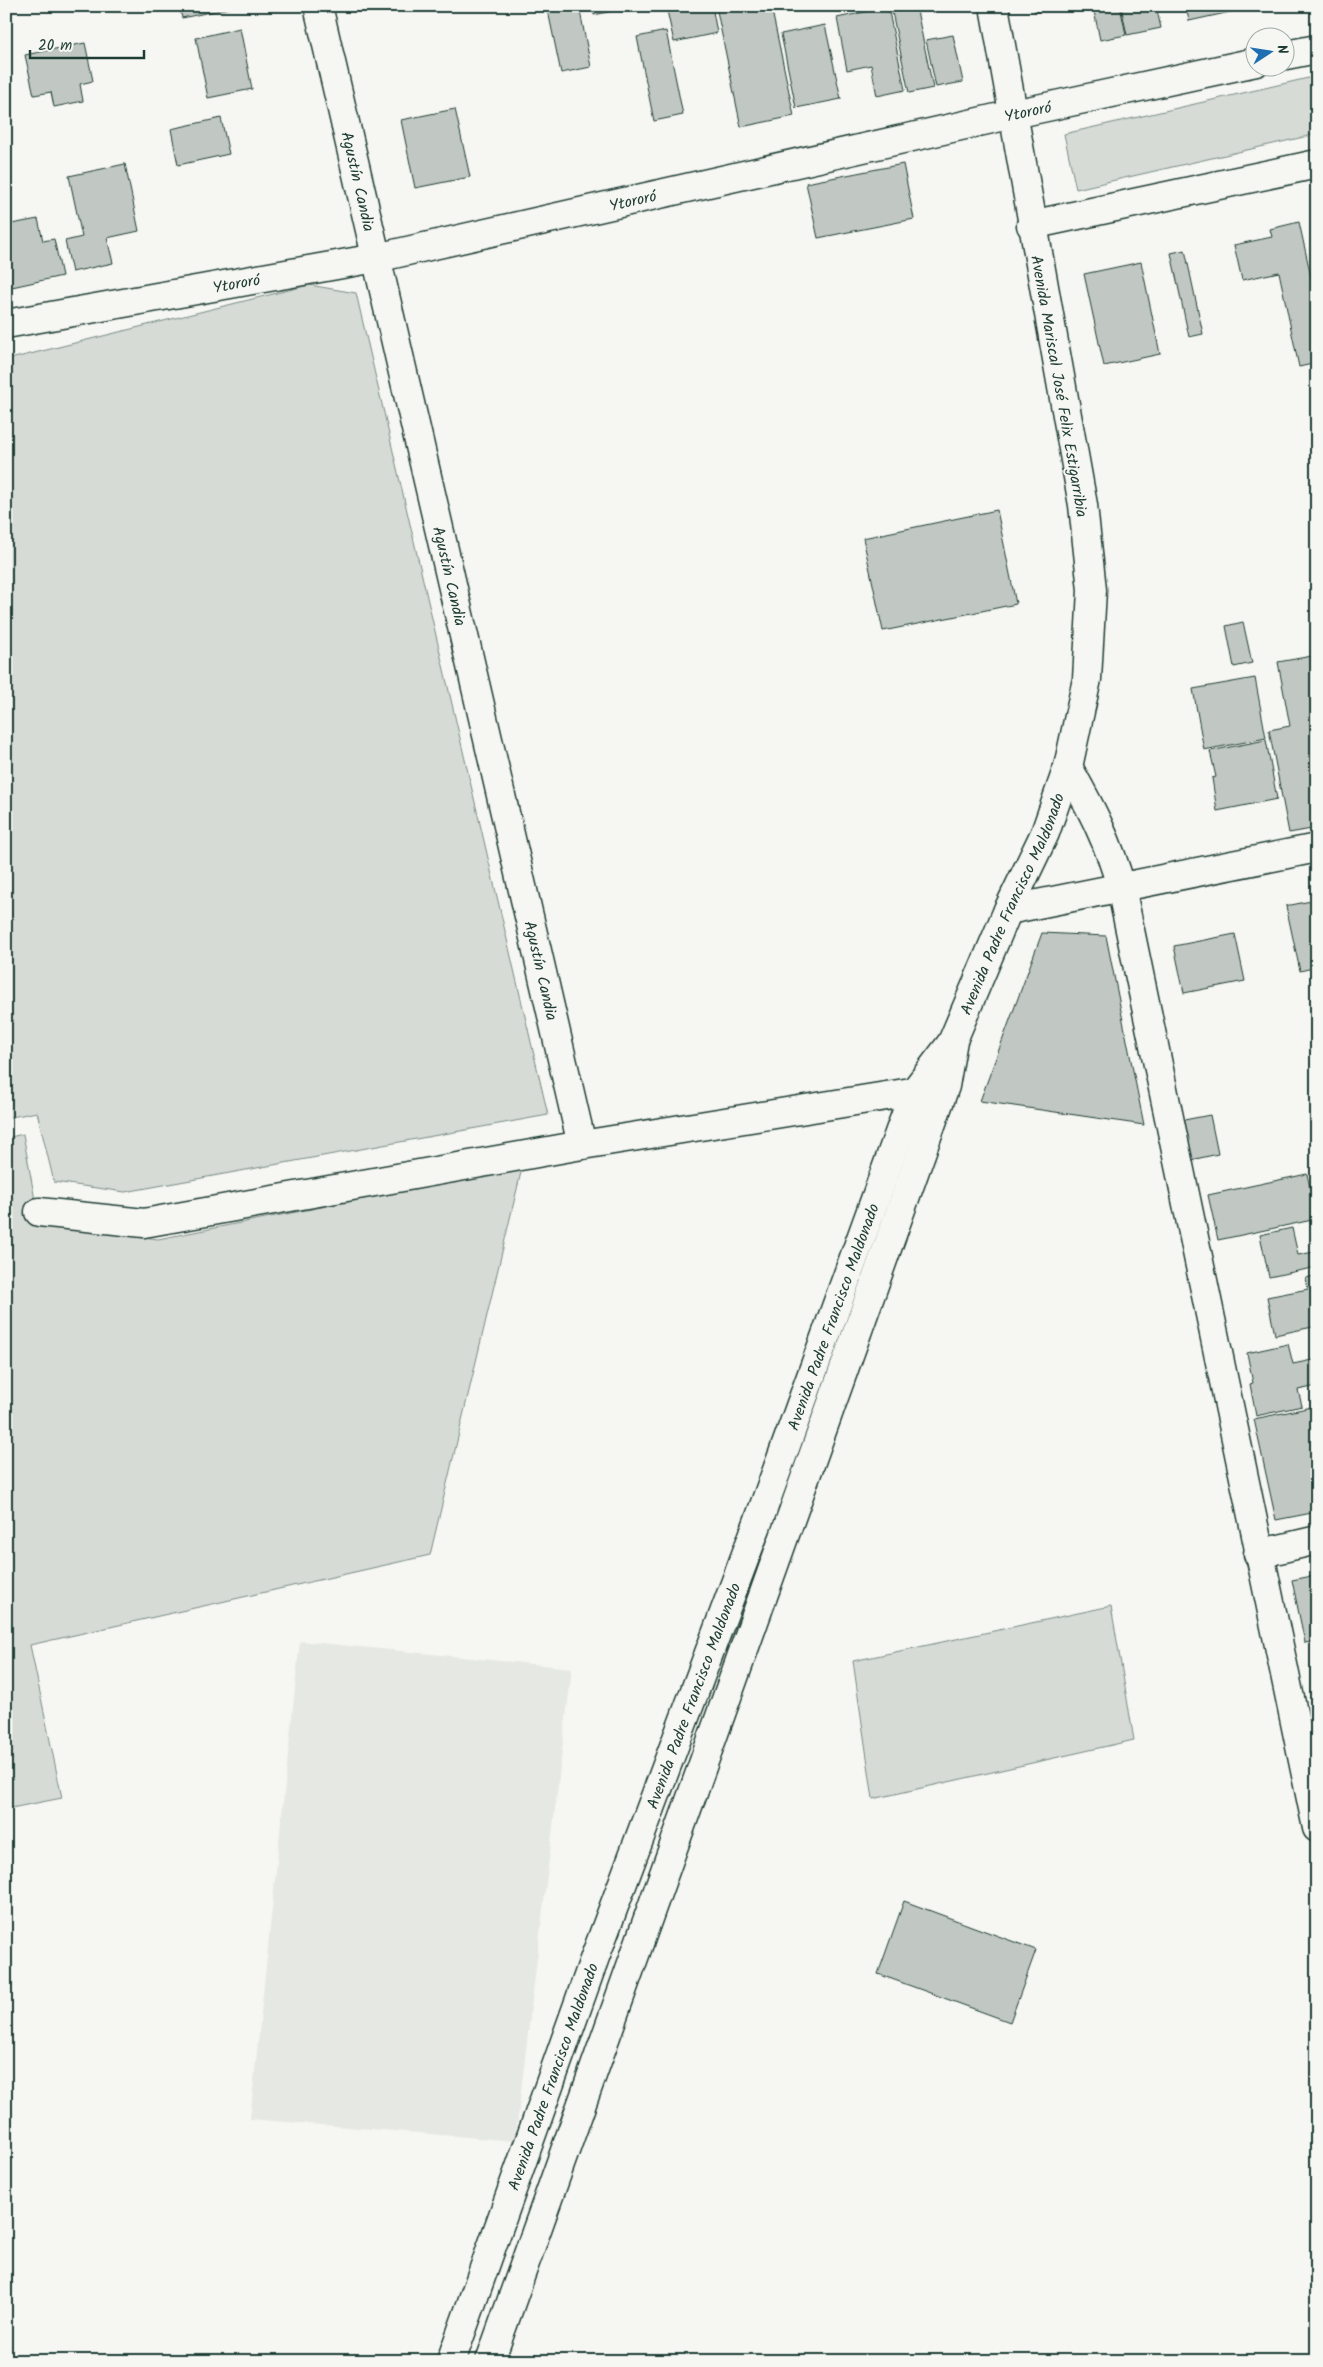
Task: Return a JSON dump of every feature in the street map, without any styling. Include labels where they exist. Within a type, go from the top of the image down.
[{"type":"street","name":"Agustín Candia","points":[[318,6],[582,1145]]},
{"type":"street","name":"Avenida Mariscal José Felix Estigarribia","points":[[994,6],[1014,114],[1031,225],[1083,505],[1092,590],[1087,679],[1068,767]]},
{"type":"street","points":[[1296,53],[1317,49]]},
{"type":"street","name":"Ytororó","points":[[6,324],[376,258],[1014,114],[1246,64]]},
{"type":"street","points":[[1031,225],[1317,164]]},
{"type":"street","points":[[1068,767],[1100,823],[1113,855],[1121,887],[1258,1554],[1317,1828]]},
{"type":"street","name":"Avenida Padre Francisco Maldonado","points":[[490,2361],[945,1086],[953,1040],[1008,910],[1045,833],[1068,767]]},
{"type":"street","points":[[1008,910],[1317,848]]},
{"type":"street","name":"Avenida Padre Francisco Maldonado","points":[[451,2361],[594,1957],[760,1517],[914,1092],[953,1040]]},
{"type":"street","points":[[39,1212],[144,1223],[582,1145],[945,1086]]},
{"type":"street","points":[[1258,1554],[1317,1540]]},
{"type":"shaded area","points":[[1317,76],[1317,134],[1076,189],[1064,134]]},
{"type":"shaded area","points":[[309,285],[356,293],[548,1115],[125,1192],[54,1182],[37,1112],[6,1118],[6,360]]},
{"type":"shaded area","points":[[23,1134],[39,1222],[158,1239],[522,1168],[430,1555],[30,1645],[62,1798],[6,1809],[6,1138]]},
{"type":"shaded area","points":[[1111,1606],[1134,1740],[873,1799],[853,1661]]},
{"type":"shaded area","points":[[300,1641],[572,1668],[515,2141],[250,2119]]},
{"type":"building","points":[[179,6],[239,6],[182,18]]},
{"type":"building","points":[[547,6],[579,6],[591,67],[561,73]]},
{"type":"building","points":[[593,6],[635,6],[594,15]]},
{"type":"building","points":[[666,6],[712,6],[717,33],[674,42]]},
{"type":"building","points":[[716,6],[771,6],[794,116],[741,127]]},
{"type":"building","points":[[916,6],[933,88],[909,93],[891,7]]},
{"type":"building","points":[[1034,6],[1063,6],[1035,12]]},
{"type":"building","points":[[1093,6],[1120,6],[1126,35],[1100,40]]},
{"type":"building","points":[[1121,6],[1156,6],[1161,28],[1127,35]]},
{"type":"building","points":[[1186,6],[1244,6],[1244,9],[1189,21]]},
{"type":"building","points":[[888,7],[905,90],[877,96],[871,65],[847,70],[837,18]]},
{"type":"building","points":[[825,25],[841,99],[796,108],[781,34]]},
{"type":"building","points":[[240,28],[252,89],[208,98],[196,38]]},
{"type":"building","points":[[666,31],[683,115],[654,121],[637,37]]},
{"type":"building","points":[[953,35],[963,82],[936,87],[926,40]]},
{"type":"building","points":[[85,43],[93,81],[80,84],[83,101],[54,107],[51,92],[34,95],[25,55]]},
{"type":"building","points":[[455,109],[470,177],[415,188],[401,120]]},
{"type":"building","points":[[221,118],[229,154],[178,165],[171,129]]},
{"type":"building","points":[[125,164],[139,231],[107,238],[113,263],[72,272],[65,241],[82,237],[69,176]]},
{"type":"building","points":[[903,164],[914,219],[818,238],[806,183]]},
{"type":"building","points":[[38,219],[43,241],[54,239],[62,276],[12,287],[6,260],[6,225]]},
{"type":"building","points":[[1299,222],[1317,304],[1317,363],[1299,367],[1279,272],[1242,280],[1234,245],[1272,237],[1270,229]]},
{"type":"building","points":[[1317,245],[1317,265],[1313,246]]},
{"type":"building","points":[[1185,250],[1203,334],[1189,337],[1171,253]]},
{"type":"building","points":[[1141,262],[1160,354],[1104,366],[1084,274]]},
{"type":"building","points":[[997,510],[1016,604],[883,631],[863,538]]},
{"type":"building","points":[[1243,622],[1252,663],[1234,667],[1226,626]]},
{"type":"building","points":[[1312,656],[1317,684],[1317,828],[1289,833],[1269,730],[1290,726],[1278,662]]},
{"type":"building","points":[[1255,678],[1266,738],[1204,750],[1193,689]]},
{"type":"building","points":[[1266,740],[1277,799],[1217,811],[1212,778],[1216,777],[1210,751]]},
{"type":"building","points":[[1316,900],[1317,967],[1300,971],[1286,906]]},
{"type":"building","points":[[1042,933],[1106,936],[1144,1125],[980,1101]]},
{"type":"building","points":[[1235,934],[1245,981],[1184,993],[1174,946]]},
{"type":"building","points":[[1210,1115],[1218,1154],[1182,1162],[1174,1122]]},
{"type":"building","points":[[1307,1174],[1317,1219],[1218,1240],[1208,1195]]},
{"type":"building","points":[[1292,1228],[1298,1255],[1314,1252],[1317,1267],[1269,1277],[1260,1235]]},
{"type":"building","points":[[1317,1275],[1317,1326],[1275,1335],[1267,1297],[1308,1289],[1306,1278]]},
{"type":"building","points":[[1288,1344],[1293,1364],[1317,1359],[1317,1386],[1298,1390],[1302,1406],[1256,1416],[1250,1384],[1253,1383],[1247,1353]]},
{"type":"building","points":[[1317,1406],[1317,1512],[1276,1520],[1254,1419]]},
{"type":"building","points":[[1317,1575],[1317,1641],[1305,1643],[1292,1580]]},
{"type":"building","points":[[904,1901],[1036,1950],[1010,2022],[878,1974]]}]
